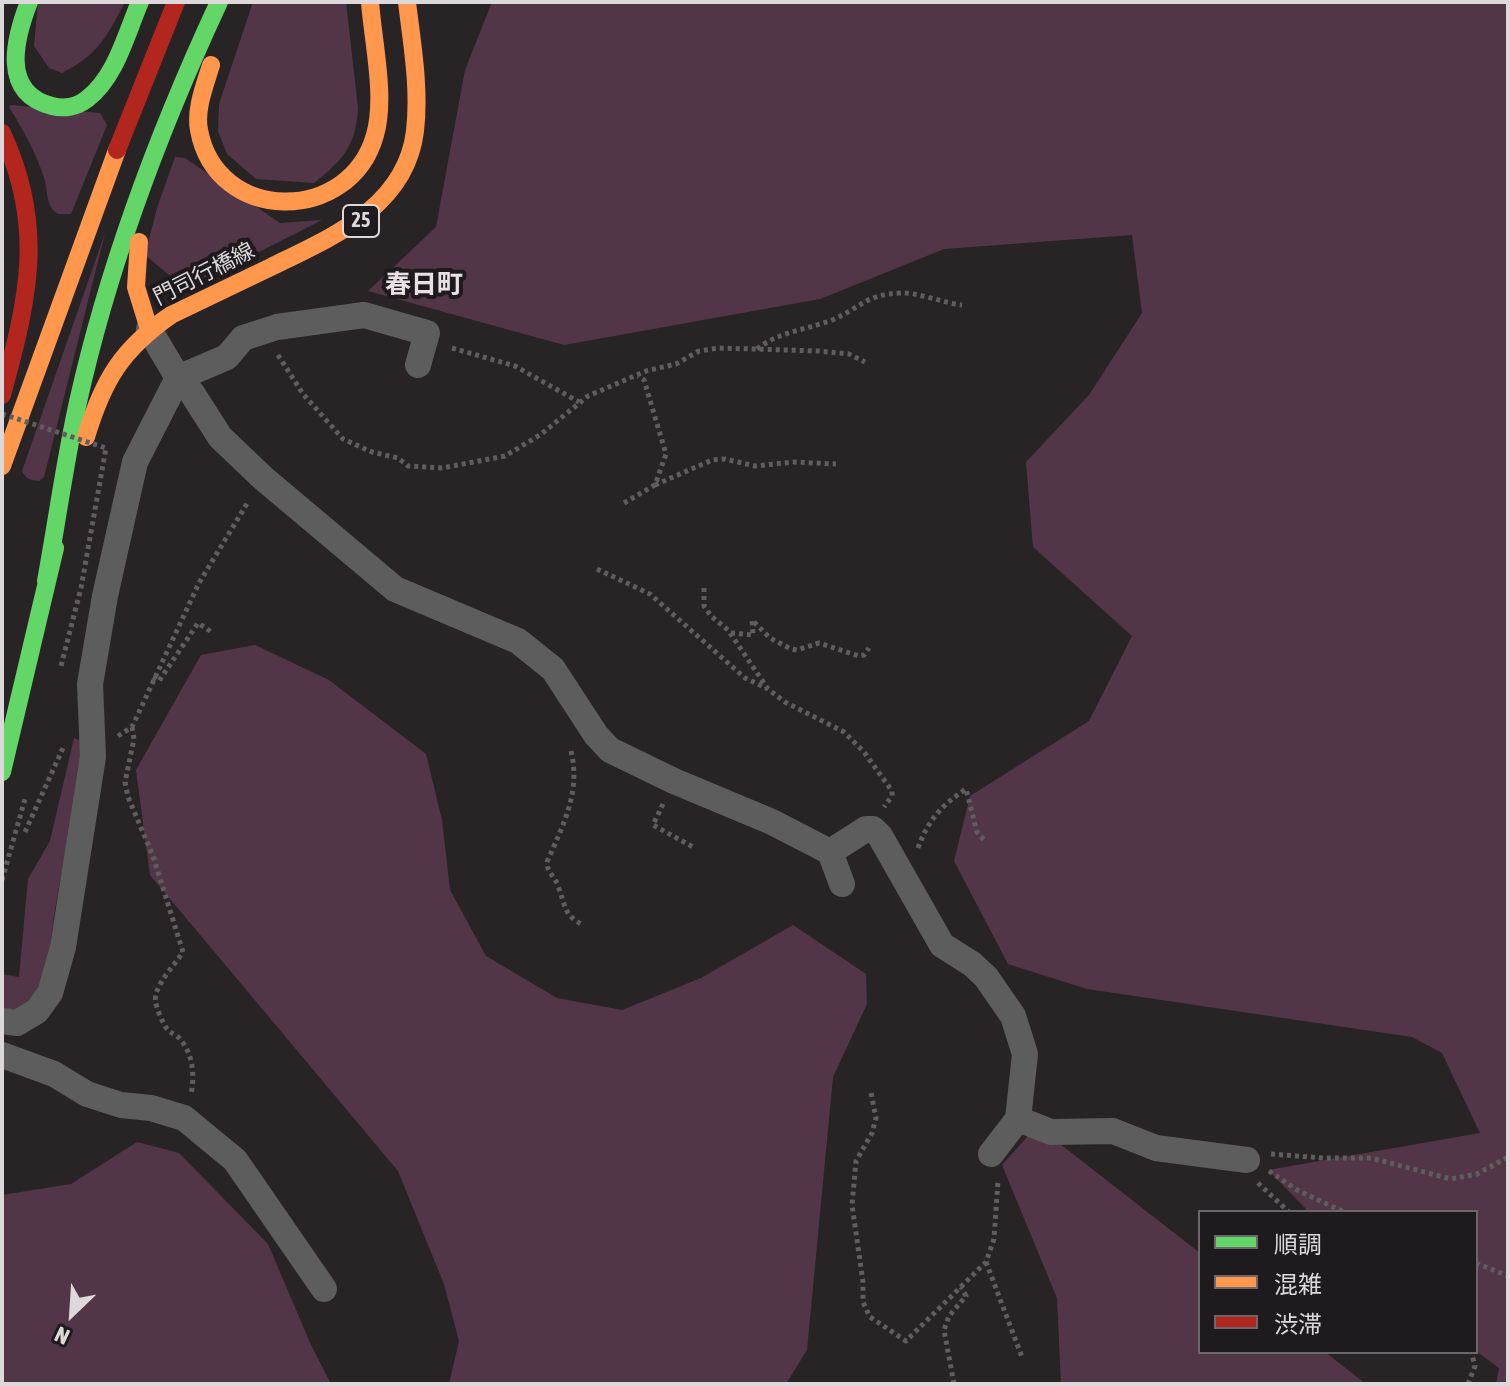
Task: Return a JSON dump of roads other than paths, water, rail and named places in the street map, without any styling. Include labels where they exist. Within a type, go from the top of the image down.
[{"type":"main road","points":[[29,2],[17,37],[14,71],[20,85],[30,96],[58,108],[73,106],[99,88],[140,2]]},
{"type":"main road","points":[[2,466],[124,130],[176,2]]},
{"type":"main road","points":[[46,581],[78,404],[95,332],[135,206],[219,2]]},
{"type":"main road","points":[[233,2],[205,84],[199,109],[199,133],[218,173],[239,190],[263,200],[288,204],[313,201],[335,191],[365,160],[375,137],[377,113],[370,2]]},
{"type":"main road","name":"門司行橋線","points":[[2,772],[46,581],[98,401],[110,374],[125,350],[149,329],[171,315],[339,234],[365,219],[388,197],[408,160],[418,124],[407,2]]},
{"type":"main road","points":[[2,133],[23,186],[30,254],[27,290],[2,395]]},
{"type":"main road","points":[[149,329],[139,306],[135,270],[163,134]]},
{"type":"street","points":[[2,1021],[17,1023],[37,1011],[50,993],[63,947],[92,749],[90,684],[105,596],[135,462],[178,378],[227,357],[243,338],[277,327],[364,315],[427,333],[421,352]]},
{"type":"street","points":[[149,329],[178,378],[192,393],[220,437],[263,478],[395,589],[518,641],[553,669],[596,735],[610,750],[772,822],[830,852],[842,884]]},
{"type":"street","points":[[830,852],[866,829],[873,829],[880,836],[942,945],[986,977],[1013,1016],[1025,1054],[1018,1119],[995,1149]]},
{"type":"street","points":[[2,1055],[54,1074],[87,1094],[121,1105],[151,1108],[184,1118],[235,1160],[324,1289]]},
{"type":"street","points":[[1018,1119],[1051,1132],[1113,1131],[1156,1148],[1247,1160]]},
{"type":"district","name":"春日町","points":[[424,285]]}]
